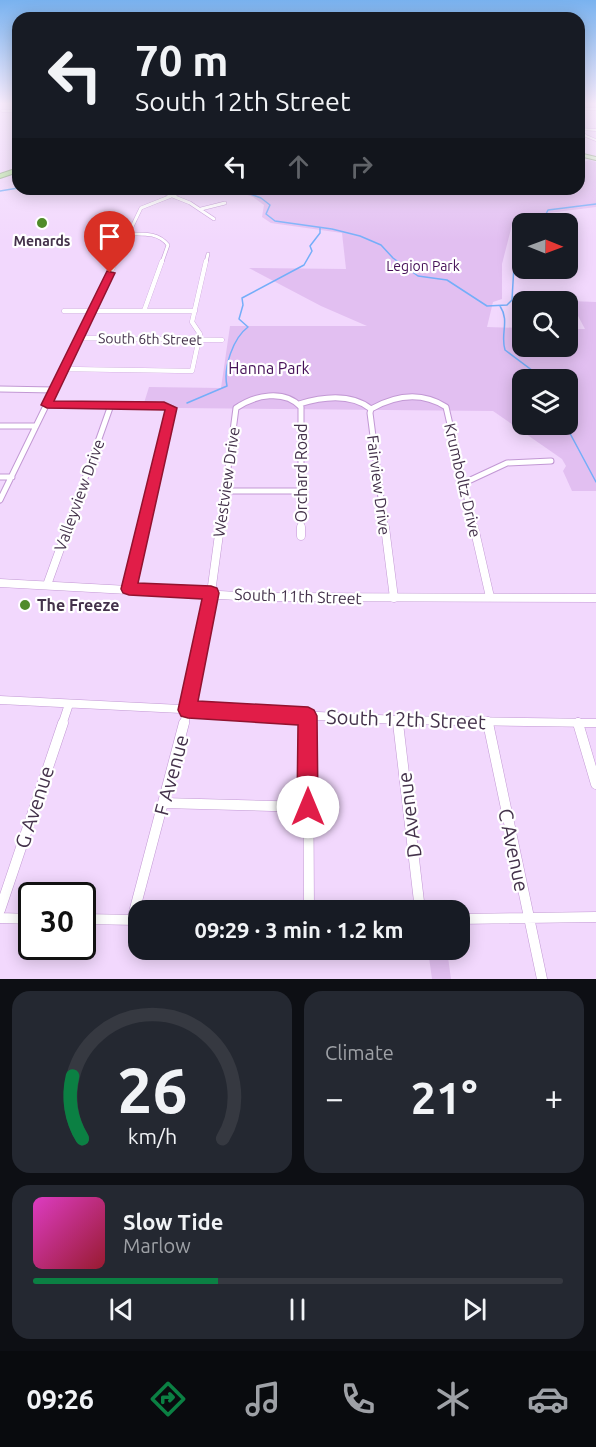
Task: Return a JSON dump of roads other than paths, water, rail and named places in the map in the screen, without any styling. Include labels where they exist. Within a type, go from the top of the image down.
[{"type":"street","points":[[0,500],[143,206],[171,195],[201,209],[214,219]]},
{"type":"street","points":[[201,209],[225,203]]},
{"type":"street","points":[[129,234],[158,237],[164,239],[168,245],[144,311]]},
{"type":"street","points":[[63,369],[192,371],[199,339],[198,330],[192,322],[208,254]]},
{"type":"street","points":[[64,311],[195,311]]},
{"type":"street","name":"South 6th Street","points":[[78,338],[222,340]]},
{"type":"street","points":[[0,389],[54,390]]},
{"type":"street","name":"Krumboltz Drive","points":[[371,409],[405,397],[428,396],[446,407],[490,597]]},
{"type":"street","name":"Orchard Road","points":[[271,397],[286,398],[301,407],[301,536]]},
{"type":"street","name":"Westview Drive","points":[[211,593],[236,408],[253,399],[271,397]]},
{"type":"street","points":[[299,404],[322,398],[335,398],[363,403],[371,409]]},
{"type":"street","points":[[47,405],[169,406],[171,411],[129,589]]},
{"type":"street","name":"Valleyview Drive","points":[[46,585],[111,405]]},
{"type":"street","name":"Fairview Drive","points":[[371,409],[394,598]]},
{"type":"street","points":[[0,426],[36,426]]},
{"type":"street","points":[[464,483],[507,463],[550,461]]},
{"type":"street","points":[[0,477],[12,477]]},
{"type":"street","points":[[225,491],[301,491]]},
{"type":"street","name":"South 11th Street","points":[[0,583],[256,597],[596,598]]},
{"type":"street","name":"F Avenue","points":[[140,900],[188,710],[211,593]]},
{"type":"street","name":"South 12th Street","points":[[0,700],[398,720],[596,723]]},
{"type":"street","name":"G Avenue","points":[[0,910],[69,704]]},
{"type":"street","points":[[308,716],[309,900]]},
{"type":"street","name":"D Avenue","points":[[398,720],[419,900]]},
{"type":"street","name":"C Avenue","points":[[488,722],[542,979]]},
{"type":"street","points":[[578,722],[596,784]]},
{"type":"street","points":[[163,803],[308,807]]},
{"type":"street","points":[[470,919],[596,917]]},
{"type":"street","points":[[0,918],[18,919]]},
{"type":"street","points":[[96,919],[128,920]]},
{"type":"waterway","points":[[0,191],[12,189]]},
{"type":"waterway","points":[[253,195],[270,205],[266,214],[275,221],[332,229],[360,236],[381,245],[393,258],[418,276],[447,280],[487,306],[507,305],[512,300],[513,279]]},
{"type":"waterway","points":[[546,213],[548,210],[596,204]]},
{"type":"waterway","points":[[187,403],[227,386],[226,371],[230,354],[238,338],[248,327],[239,319],[243,305],[242,298],[304,265],[312,251],[310,246],[320,233],[320,228]]},
{"type":"waterway","points":[[500,306],[505,322],[505,350],[530,369]]},
{"type":"waterway","points":[[571,435],[596,482]]},
{"type":"place","name":"Menards","points":[[42,223]]},
{"type":"place","name":"The Freeze","points":[[25,605]]},
{"type":"park label","name":"Legion Park","points":[[423,266]]},
{"type":"park label","name":"Hanna Park","points":[[269,368]]}]
